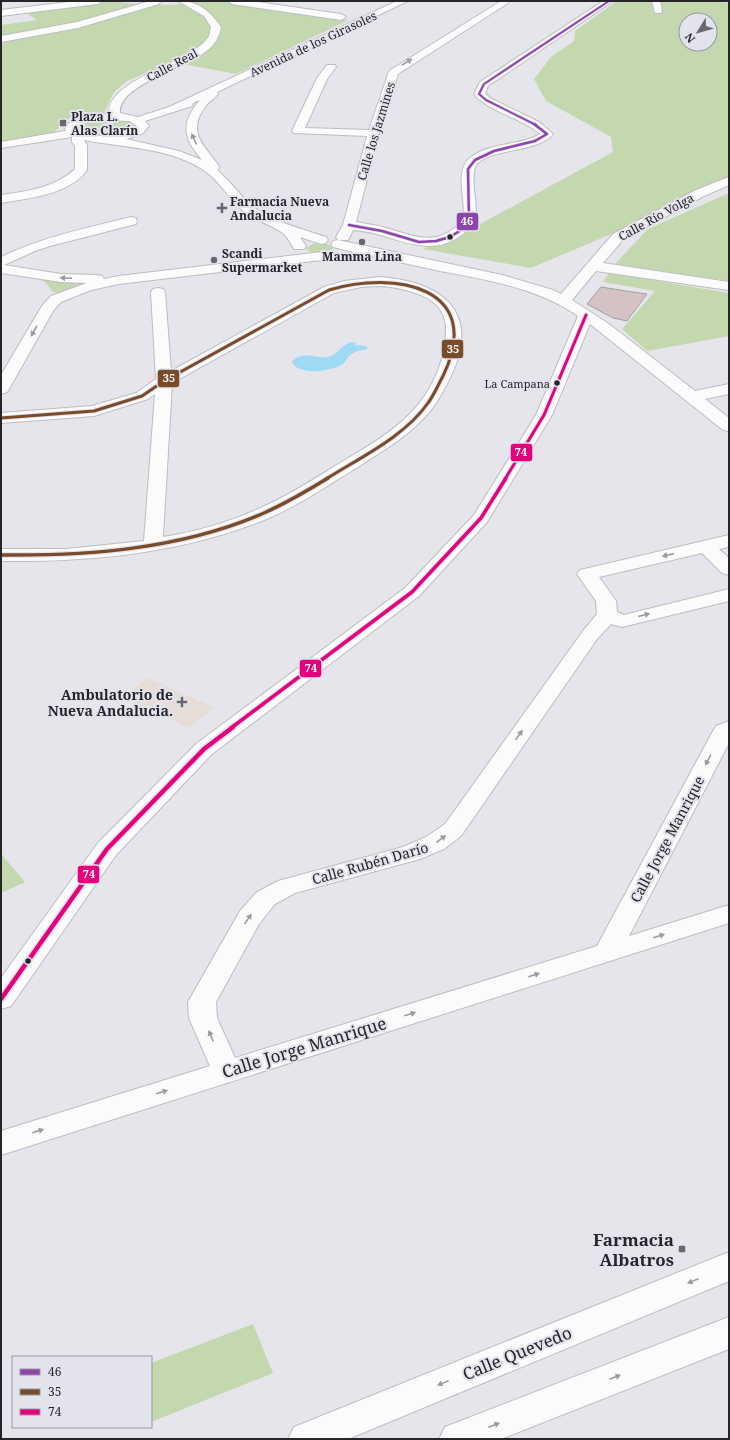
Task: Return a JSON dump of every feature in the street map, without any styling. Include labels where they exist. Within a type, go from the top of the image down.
[{"type":"street","points":[[1,12],[98,1]]},
{"type":"street","points":[[232,1],[341,17]]},
{"type":"street","name":"Avenida de los Girasoles","points":[[173,108],[404,1]]},
{"type":"street","name":"Calle los Jazmines","points":[[329,247],[344,236],[349,225],[373,133],[393,73],[507,1]]},
{"type":"street","points":[[349,225],[382,231],[419,242],[436,241],[450,237],[461,230],[469,219],[468,169],[475,160],[494,152],[535,141],[547,134],[535,124],[486,100],[479,94],[484,84],[609,1]]},
{"type":"street","points":[[656,1],[658,11]]},
{"type":"street","points":[[1,39],[78,25],[168,2]]},
{"type":"street","name":"Calle Real","points":[[115,116],[115,107],[129,88],[192,56],[208,45],[215,34],[216,27],[213,19],[204,11],[168,2]]},
{"type":"street","points":[[331,67],[322,78],[298,131],[373,133]]},
{"type":"street","name":"Avenida de los Girasoles","points":[[138,120],[206,98],[243,76]]},
{"type":"street","name":"Avenida de los Girasoles","points":[[206,98],[194,115],[191,134],[197,146],[213,166],[213,172]]},
{"type":"street","points":[[1,199],[35,193],[69,181],[81,170],[77,138],[70,130],[71,126],[76,123],[92,118],[115,116],[138,120],[144,126],[142,129],[131,135],[102,139]]},
{"type":"street","points":[[131,135],[131,139],[145,146]]},
{"type":"street","points":[[1,145],[77,138],[102,139],[145,146],[179,156],[213,172],[252,212],[279,226],[329,247]]},
{"type":"street","name":"Calle Río Volga","points":[[563,301],[621,235],[700,193],[729,181]]},
{"type":"street","points":[[4,267],[30,248],[131,221]]},
{"type":"street","points":[[279,226],[293,236],[299,247]]},
{"type":"street","points":[[249,265],[299,247],[307,242],[398,258],[517,282],[548,293],[586,315],[729,426]]},
{"type":"street","points":[[44,414],[6,396],[47,309],[56,298],[87,287],[119,280],[249,265],[329,247]]},
{"type":"street","points":[[593,266],[729,286]]},
{"type":"street","points":[[4,267],[61,278],[119,280],[142,285],[158,292]]},
{"type":"street","points":[[4,267],[38,283],[56,298]]},
{"type":"street","points":[[158,292],[188,272]]},
{"type":"street","points":[[1,418],[94,411],[142,396],[164,382],[329,290],[339,286],[375,282],[415,287],[428,291],[439,300],[453,321],[452,355],[428,402],[406,426],[357,460],[290,500],[261,514],[206,534],[153,544],[66,554],[1,555]]},
{"type":"street","points":[[153,544],[164,382],[158,292]]},
{"type":"street","points":[[1,999],[107,849],[204,749],[412,592],[481,518],[544,415],[586,315]]},
{"type":"street","points":[[691,396],[729,389]]},
{"type":"street","points":[[729,541],[587,574],[606,601],[607,616],[622,621],[729,595]]},
{"type":"street","points":[[706,546],[729,569]]},
{"type":"street","name":"Calle Rubén Darío","points":[[226,1071],[203,1018],[202,1002],[249,918],[266,898],[287,887],[411,852],[435,843],[453,830],[590,635],[607,616]]},
{"type":"street","name":"Calle Jorge Manrique","points":[[607,952],[724,731],[729,728]]},
{"type":"street","name":"Calle Jorge Manrique","points":[[1,1143],[729,914]]},
{"type":"street","name":"Calle Quevedo","points":[[306,1439],[729,1266]]},
{"type":"street","points":[[457,1439],[729,1333]]},
{"type":"shaded area","name":"Ambulatorio de Nueva Andalucia.","points":[[147,678],[214,707],[189,728],[154,712],[164,704],[158,701],[147,710],[121,698]]},
{"type":"green space","points":[[111,1],[136,4],[172,5],[203,1],[219,1],[349,20],[236,74],[172,62],[127,81],[114,92],[104,113],[71,117],[53,133],[1,142],[1,25],[37,20],[25,12]]},
{"type":"green space","points":[[617,1],[710,1],[729,3],[729,178],[616,232],[531,268],[423,249],[469,230],[613,152],[611,137],[546,101],[534,79],[551,57],[574,41],[575,31]]},
{"type":"green space","points":[[100,120],[124,120],[135,127],[125,134],[110,136],[93,135],[81,131],[80,128],[88,122]]},
{"type":"green space","points":[[729,193],[729,281],[615,264],[648,229]]},
{"type":"green space","points":[[322,243],[330,245],[333,249],[320,254],[306,249],[313,244]]},
{"type":"green space","points":[[609,273],[729,293],[729,336],[647,351],[622,329],[655,291],[603,282]]},
{"type":"green space","points":[[35,277],[101,282],[61,293],[53,292],[45,282]]},
{"type":"green space","points":[[1,854],[25,882],[1,893]]},
{"type":"green space","points":[[253,1324],[273,1373],[152,1422],[152,1363]]},
{"type":"water","points":[[351,342],[356,343],[355,345],[366,346],[368,349],[350,355],[343,364],[334,368],[321,371],[307,371],[296,366],[292,362],[300,356],[331,356]]},
{"type":"building","points":[[601,287],[647,294],[627,321],[613,318],[587,304]]},
{"type":"transit line","name":"46","points":[[349,225],[382,231],[419,242],[436,241],[450,237],[461,230],[469,219],[468,169],[475,160],[494,151],[535,141],[547,134],[535,124],[486,100],[479,94],[484,84],[609,1]]},
{"type":"transit line","name":"35","points":[[1,418],[94,411],[142,396],[164,381],[329,290],[344,285],[380,281],[416,287],[431,294],[444,305],[454,322],[451,359],[429,402],[422,411],[403,428],[381,444],[285,503],[262,514],[232,525],[201,535],[168,542],[100,552],[1,555]]},
{"type":"transit line","name":"74","points":[[1,999],[107,849],[204,749],[412,592],[481,518],[544,415],[586,315]]},
{"type":"place","name":"Plaza L. Alas Clarín","points":[[63,123]]},
{"type":"place","name":"Farmacia Nueva Andalucia","points":[[222,208]]},
{"type":"place","name":"Mamma Lina","points":[[362,242]]},
{"type":"place","name":"Scandi Supermarket","points":[[214,260]]},
{"type":"place","name":"La Campana","points":[[557,383]]},
{"type":"place","name":"Ambulatorio de Nueva Andalucia.","points":[[182,702]]},
{"type":"place","name":"Farmacia Albatros","points":[[682,1249]]}]
